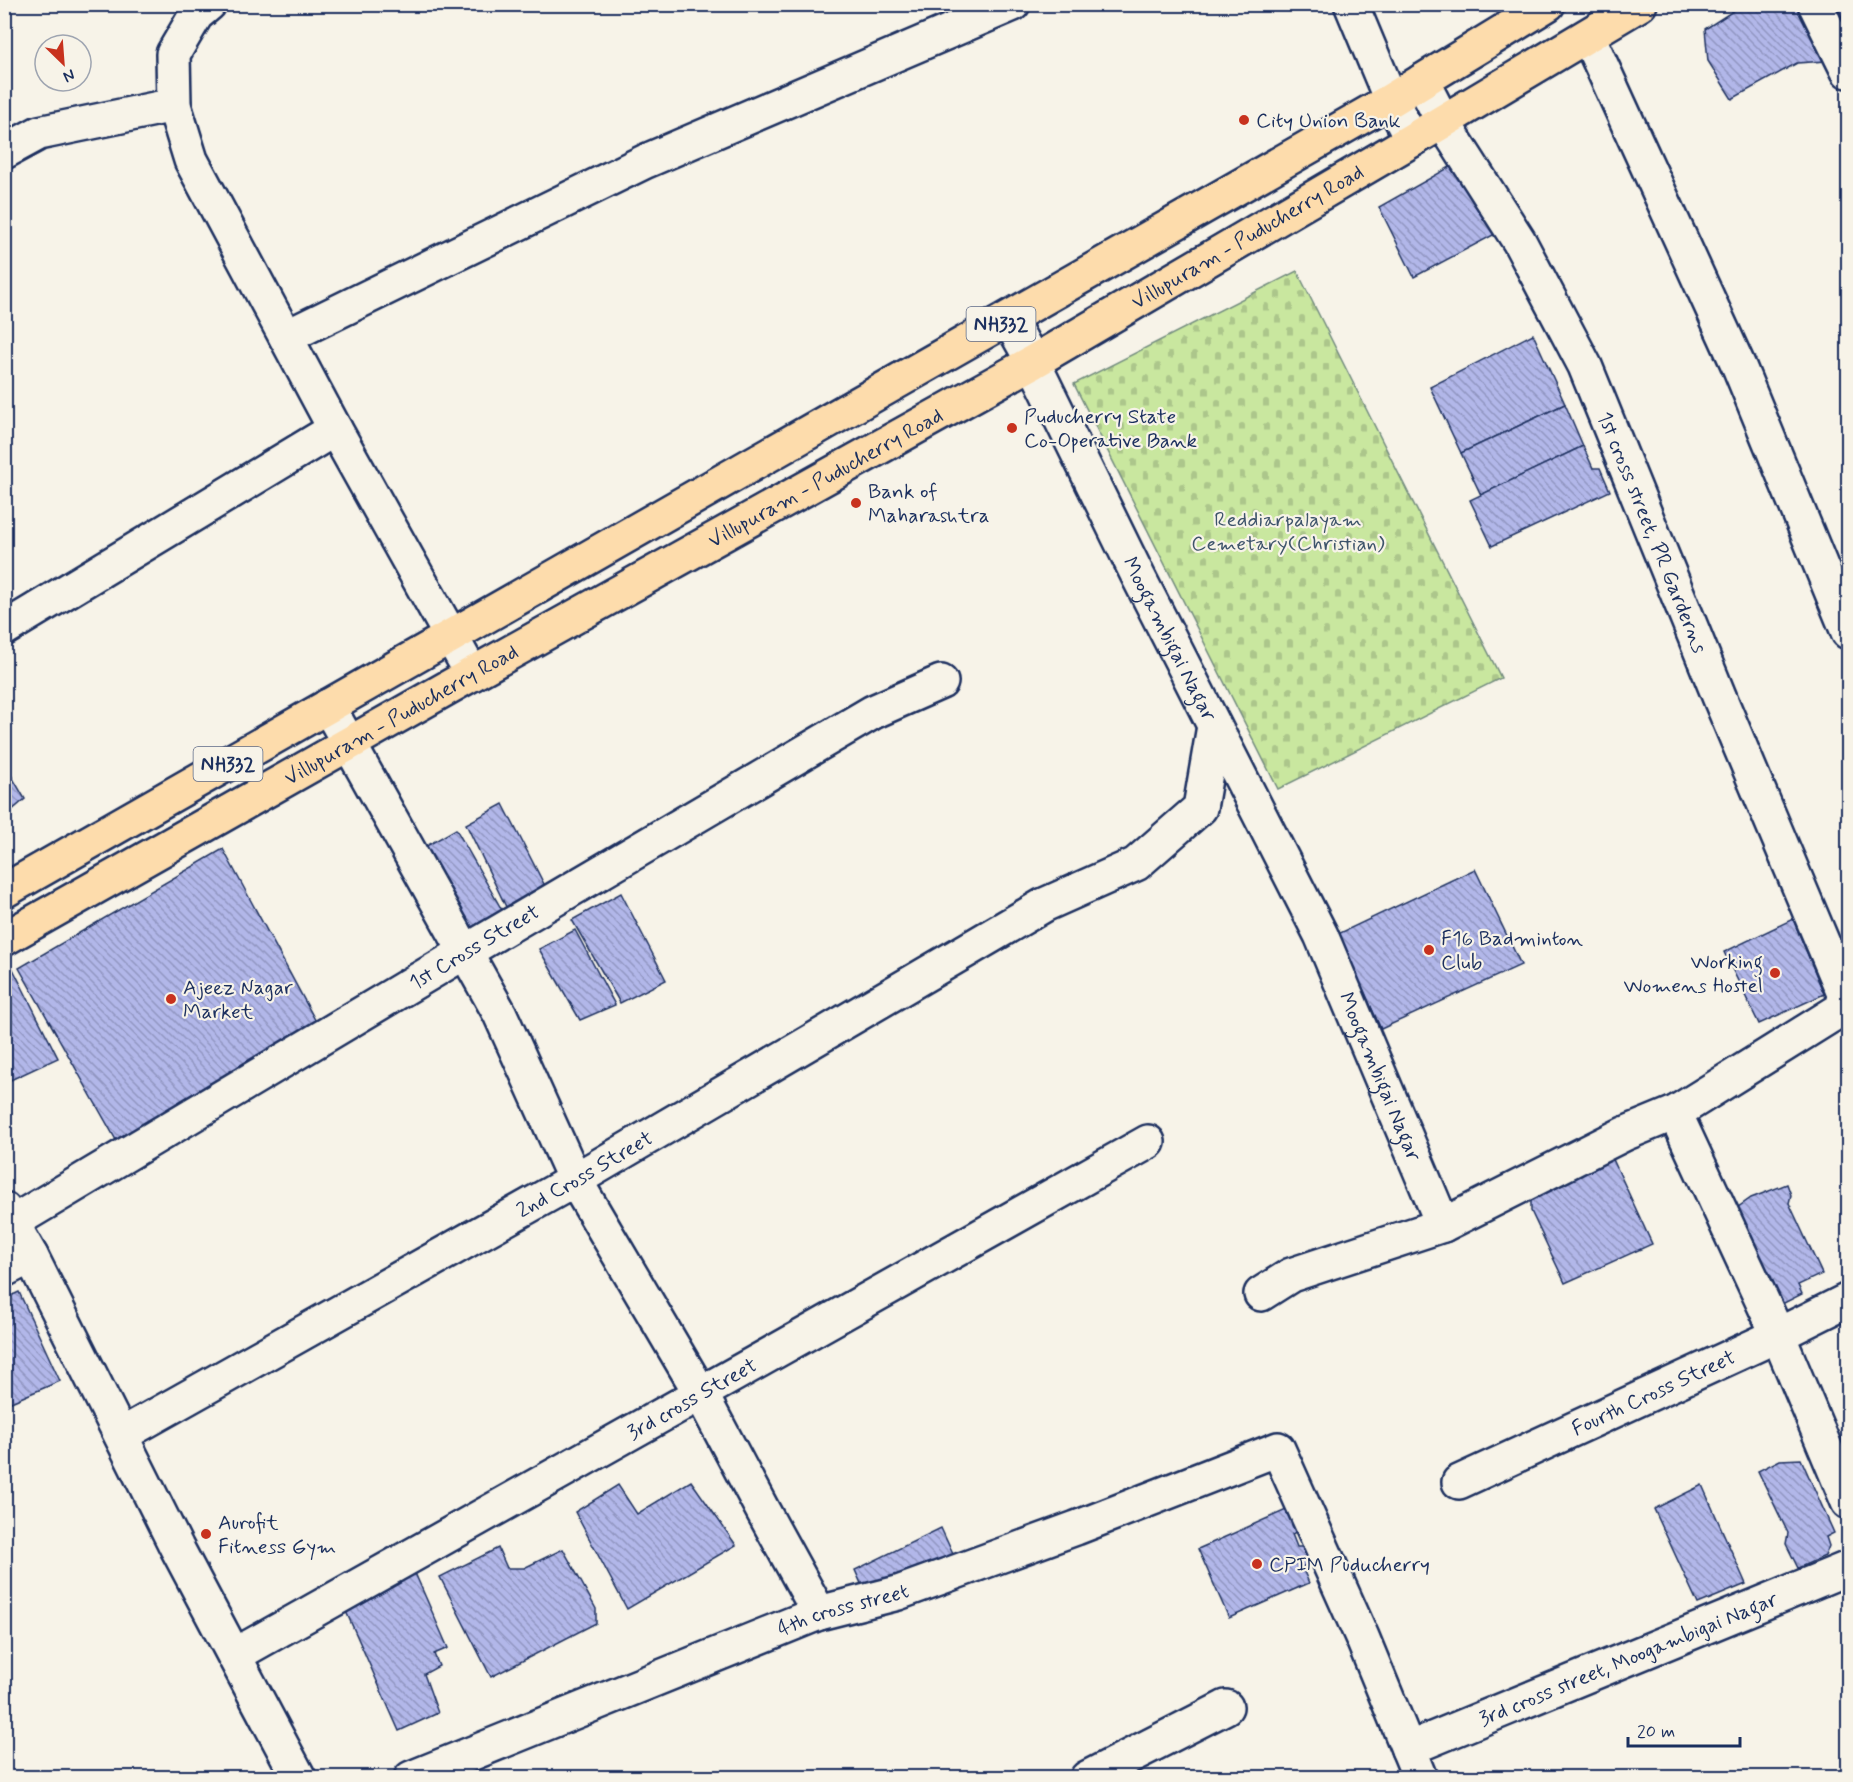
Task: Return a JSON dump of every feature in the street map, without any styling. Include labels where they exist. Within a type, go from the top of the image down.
[{"type":"highway","name":"Villupuram - Puducherry Road","points":[[4,891],[1010,319],[1391,100],[1548,4]]},
{"type":"highway","name":"Villupuram - Puducherry Road","points":[[4,939],[611,596],[1033,362],[1640,4]]},
{"type":"highway","points":[[590,557],[611,596]]},
{"type":"street","points":[[209,4],[196,15],[173,54],[174,105],[191,160],[335,429],[472,674]]},
{"type":"street","points":[[286,337],[646,161],[1013,4]]},
{"type":"street","points":[[1351,4],[1391,100],[1412,140]]},
{"type":"street","points":[[1815,4],[1848,71]]},
{"type":"street","points":[[1587,36],[1740,369],[1848,632]]},
{"type":"street","name":"1st cross street, PR Garderns","points":[[1422,81],[1443,122],[1519,241],[1585,366],[1721,701],[1848,1004],[1675,1113]]},
{"type":"street","points":[[4,152],[39,133],[174,105]]},
{"type":"street","name":"Moogambigai Nagar","points":[[1010,319],[1321,935],[1443,1225]]},
{"type":"street","points":[[4,628],[335,429]]},
{"type":"street","name":"1st Cross Street","points":[[9,1216],[873,712],[941,682]]},
{"type":"street","points":[[328,706],[500,1014],[575,1180],[701,1394],[819,1613]]},
{"type":"street","name":"2nd Cross Street","points":[[121,1435],[575,1180],[1044,905],[1136,864],[1200,808],[1214,726]]},
{"type":"street","points":[[1261,1294],[1292,1275],[1443,1225],[1624,1134],[1675,1113],[1778,1335],[1848,1502]]},
{"type":"street","name":"3rd cross Street","points":[[235,1655],[1148,1142]]},
{"type":"street","points":[[9,1216],[18,1263],[121,1435],[177,1548],[300,1778]]},
{"type":"street","name":"Fourth Cross Street","points":[[1459,1482],[1778,1335],[1848,1300]]},
{"type":"street","name":"4th cross street","points":[[411,1778],[819,1613],[898,1593],[1076,1528],[1278,1449],[1362,1637],[1414,1763]]},
{"type":"street","name":"3rd cross street, Moogambigai Nagar","points":[[1414,1763],[1848,1568]]},
{"type":"street","points":[[1087,1778],[1226,1707]]},
{"type":"green space","name":"Reddiarpalayam Cemetary(Christian)","points":[[1297,271],[1501,678],[1278,789],[1074,384]]},
{"type":"building","points":[[1744,4],[1799,4],[1826,61],[1797,63],[1732,99],[1708,61],[1705,29]]},
{"type":"building","points":[[1832,4],[1848,4],[1848,14],[1838,19]]},
{"type":"building","points":[[1457,163],[1497,233],[1414,277],[1379,207]]},
{"type":"building","points":[[1533,334],[1565,404],[1461,453],[1430,387]]},
{"type":"building","points":[[1565,404],[1583,446],[1481,495],[1461,453]]},
{"type":"building","points":[[1583,446],[1593,468],[1600,468],[1610,491],[1492,546],[1470,500]]},
{"type":"building","points":[[4,763],[25,799],[4,817]]},
{"type":"building","points":[[503,804],[549,894],[510,915],[466,824]]},
{"type":"building","points":[[456,829],[507,919],[465,942],[416,852]]},
{"type":"building","name":"Ajeez Nagar Market","points":[[223,849],[321,1031],[120,1147],[19,968]]},
{"type":"building","name":"F16 Badminton Club","points":[[1475,869],[1521,965],[1381,1029],[1338,934]]},
{"type":"building","points":[[621,893],[666,980],[620,1003],[572,920]]},
{"type":"building","name":"Working Womens Hostel","points":[[1793,919],[1824,994],[1759,1024],[1724,952]]},
{"type":"building","points":[[575,930],[615,1005],[580,1020],[539,949]]},
{"type":"building","points":[[13,969],[58,1058],[4,1083],[4,973]]},
{"type":"building","points":[[1611,1155],[1652,1244],[1565,1283],[1531,1211],[1531,1195]]},
{"type":"building","points":[[1787,1184],[1791,1195],[1789,1203],[1822,1274],[1798,1285],[1802,1294],[1782,1304],[1734,1210],[1751,1198]]},
{"type":"building","points":[[19,1292],[60,1381],[4,1405],[4,1299]]},
{"type":"building","points":[[1801,1459],[1834,1533],[1826,1537],[1829,1546],[1825,1556],[1798,1568],[1786,1544],[1788,1533],[1758,1471],[1780,1460]]},
{"type":"building","points":[[691,1481],[736,1545],[627,1609],[575,1512],[618,1485],[637,1514]]},
{"type":"building","points":[[1702,1485],[1746,1584],[1698,1604],[1654,1509]]},
{"type":"building","name":"CPIM Puducherry","points":[[1293,1507],[1303,1528],[1292,1534],[1297,1547],[1307,1547],[1313,1562],[1302,1567],[1309,1583],[1229,1618],[1198,1549]]},
{"type":"building","points":[[941,1528],[957,1563],[867,1597],[855,1570]]},
{"type":"building","points":[[498,1548],[507,1568],[524,1568],[563,1549],[596,1609],[596,1623],[491,1677],[440,1577]]},
{"type":"building","points":[[415,1573],[448,1648],[434,1654],[439,1666],[424,1674],[438,1713],[399,1731],[345,1609]]},
{"type":"place","name":"City Union Bank","points":[[1244,120]]},
{"type":"place","name":"Puducherry State Co-Operative Bank","points":[[1012,428]]},
{"type":"place","name":"Bank of Maharashtra","points":[[856,503]]},
{"type":"place","name":"F16 Badminton Club","points":[[1429,950]]},
{"type":"place","name":"Working Womens Hostel","points":[[1775,973]]},
{"type":"place","name":"Ajeez Nagar Market","points":[[171,999]]},
{"type":"place","name":"Aurofit Fitness Gym","points":[[206,1534]]},
{"type":"place","name":"CPIM Puducherry","points":[[1257,1564]]}]
